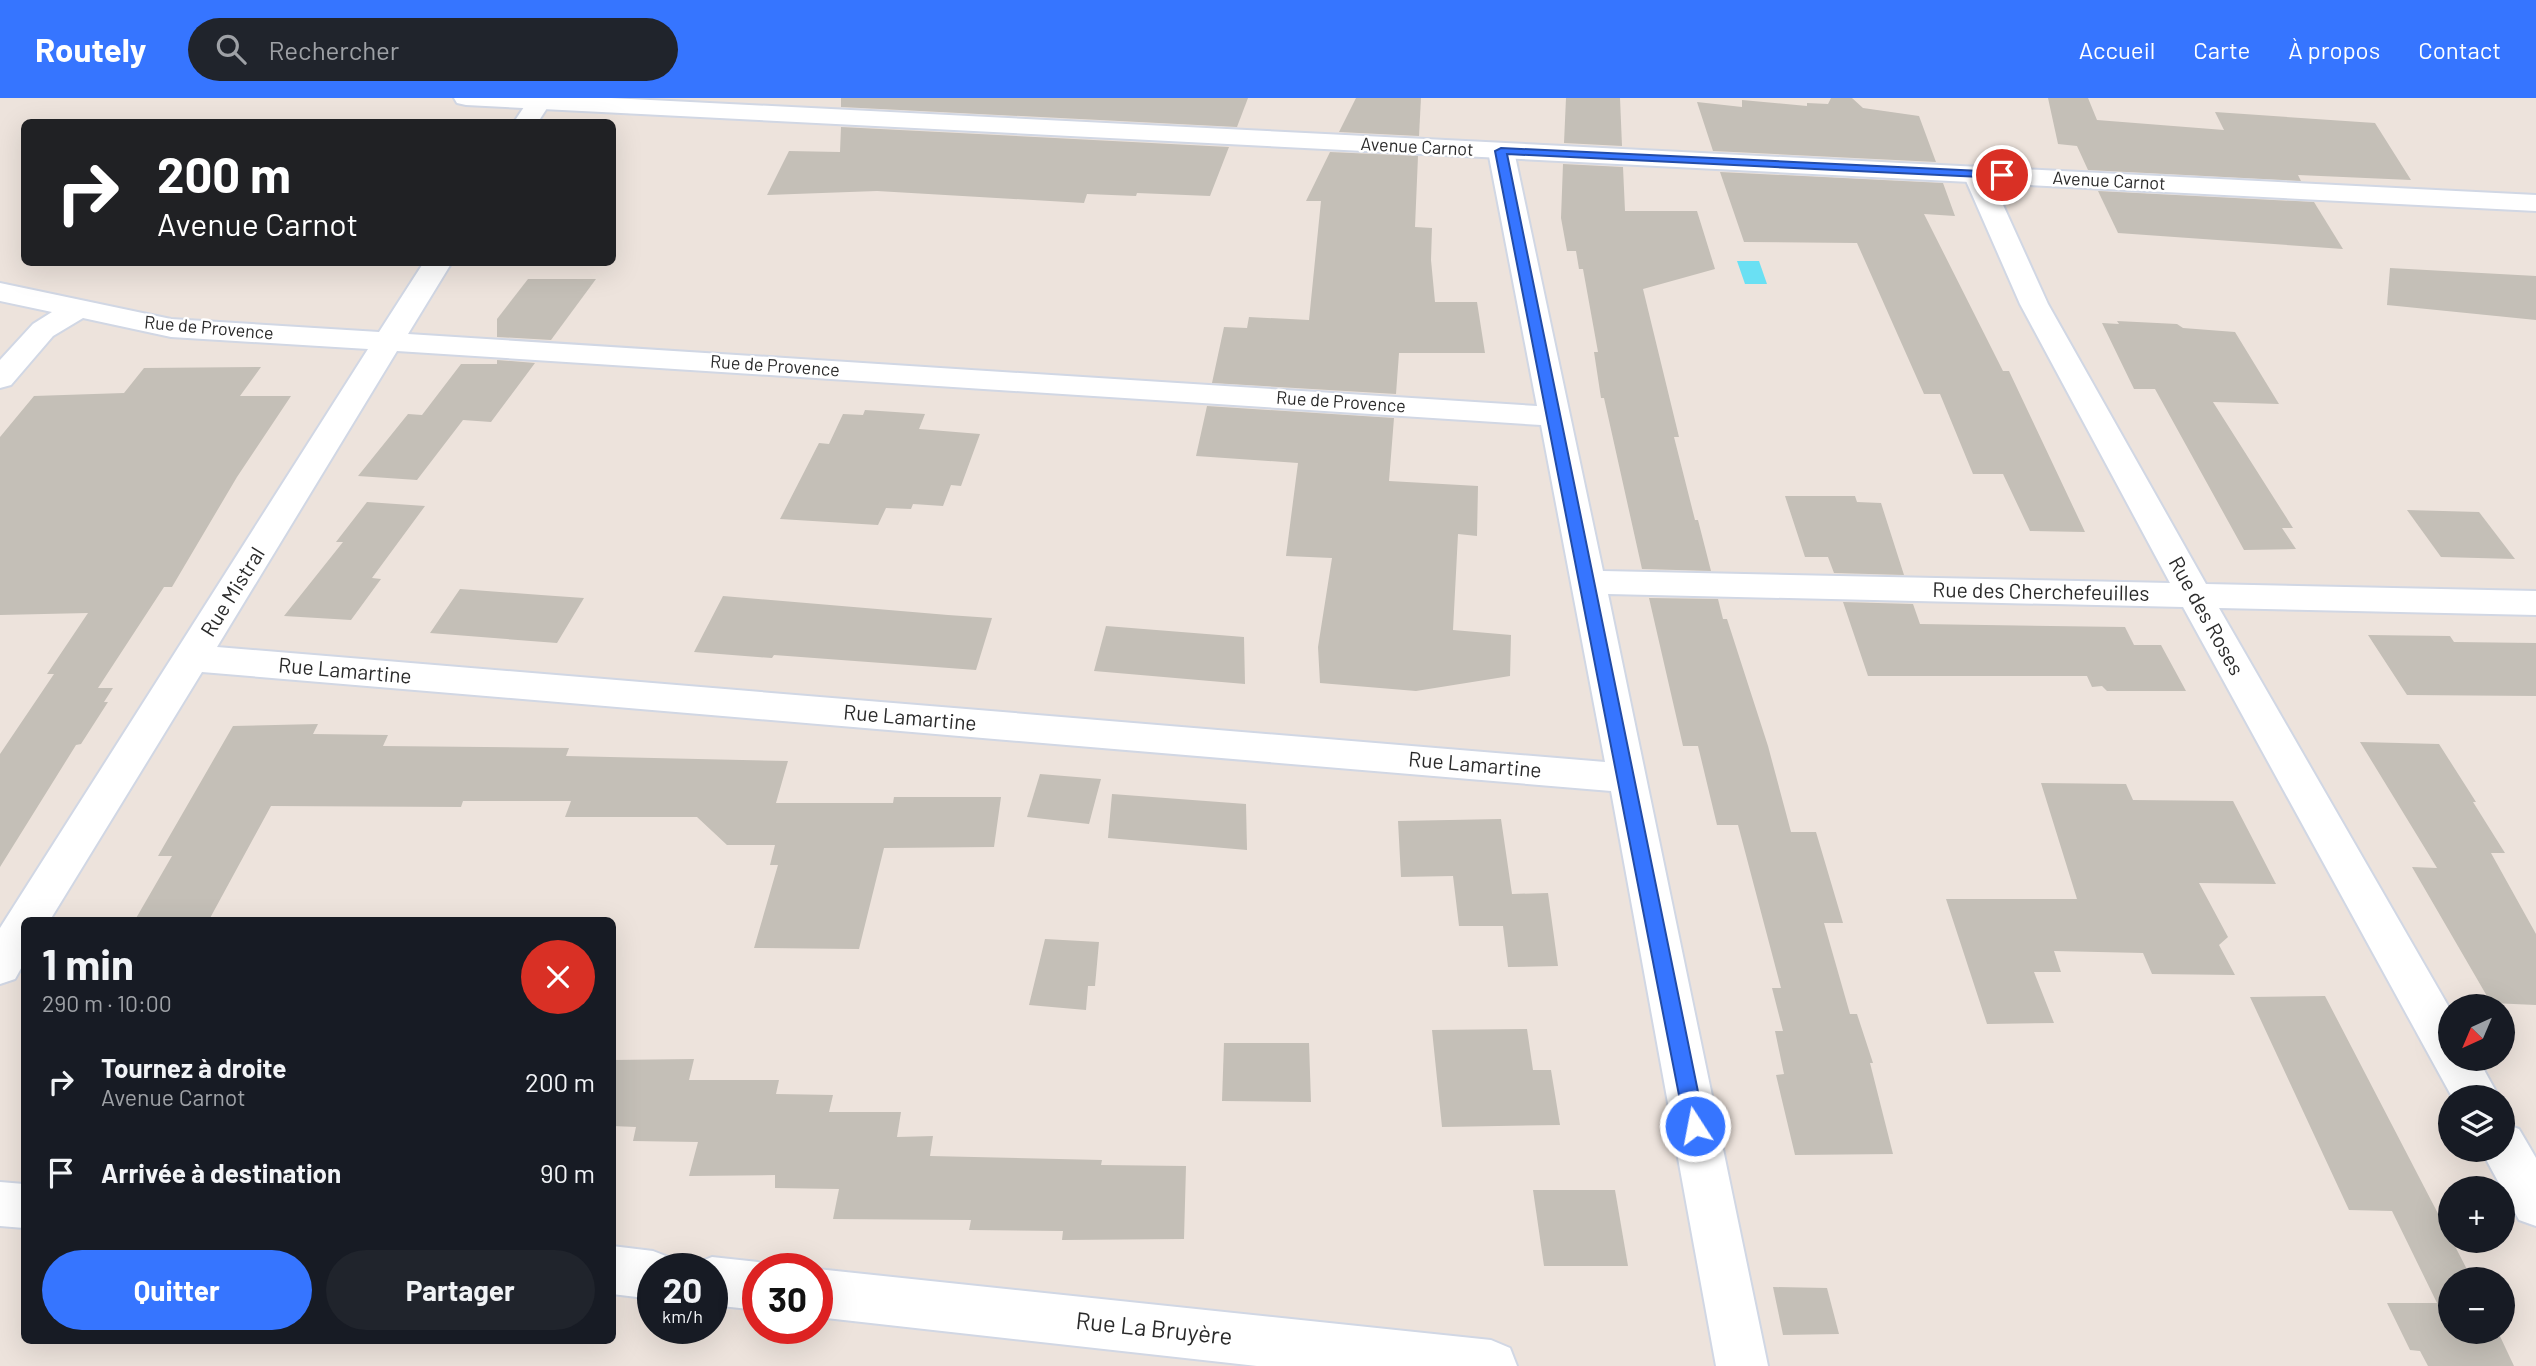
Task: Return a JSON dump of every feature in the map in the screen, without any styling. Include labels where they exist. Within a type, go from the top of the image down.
[{"type":"street","name":"Avenue Carnot","points":[[466,98],[533,112],[1501,151],[2536,203]]},
{"type":"street","points":[[1501,151],[1628,778],[1742,1366]]},
{"type":"street","name":"Rue des Roses","points":[[1976,174],[2034,304],[2438,1030]]},
{"type":"street","name":"Rue Mistral","points":[[30,917],[435,266]]},
{"type":"street","name":"Rue de Provence","points":[[0,292],[171,328],[1553,415]]},
{"type":"street","points":[[0,379],[43,330],[78,309]]},
{"type":"street","name":"Rue des Cherchefeuilles","points":[[1588,582],[2536,603]]},
{"type":"street","name":"Rue Lamartine","points":[[192,658],[1628,778]]},
{"type":"street","points":[[0,966],[21,931]]},
{"type":"street","points":[[2512,1162],[2536,1204]]},
{"type":"street","points":[[0,1204],[21,1206]]},
{"type":"street","points":[[616,1270],[637,1273]]},
{"type":"street","name":"Rue La Bruyère","points":[[833,1295],[1491,1366]]},
{"type":"water","points":[[1737,261],[1759,261],[1767,284],[1745,284]]},
{"type":"building","points":[[841,98],[1248,98],[1237,127],[841,107]]},
{"type":"building","points":[[1356,98],[1421,98],[1419,136],[1339,132]]},
{"type":"building","points":[[1566,98],[1620,98],[1622,146],[1564,143]]},
{"type":"building","points":[[1831,98],[1852,98],[1863,108],[1919,116],[1936,162],[1713,151],[1697,102],[1742,107],[1742,100],[1807,106],[1807,103],[1828,104]]},
{"type":"building","points":[[2048,98],[2088,98],[2097,120],[2224,130],[2215,112],[2375,123],[2411,180],[2298,175],[2301,181],[2088,170],[2077,146],[2058,144]]},
{"type":"building","points":[[841,127],[1229,147],[1210,196],[1087,194],[1084,203],[877,191],[767,195],[789,151],[840,152]]},
{"type":"building","points":[[1330,152],[1418,156],[1415,227],[1432,228],[1431,260],[1435,302],[1477,302],[1485,353],[1399,353],[1396,394],[1212,383],[1224,327],[1247,328],[1249,317],[1309,320],[1321,201],[1306,201]]},
{"type":"building","points":[[1563,164],[1623,167],[1625,211],[1697,211],[1715,269],[1643,289],[1679,437],[1674,437],[1711,571],[1642,569],[1604,398],[1601,398],[1594,352],[1598,352],[1583,269],[1579,269],[1576,251],[1567,251],[1561,218]]},
{"type":"building","points":[[1720,172],[1943,183],[1955,216],[1924,214],[2003,371],[2009,371],[2085,532],[2030,531],[2003,474],[1973,474],[1940,394],[1924,394],[1857,243],[1744,242]]},
{"type":"building","points":[[2098,191],[2314,202],[2343,249],[2118,233]]},
{"type":"building","points":[[2390,268],[2536,276],[2536,320],[2387,305]]},
{"type":"building","points":[[528,279],[596,279],[551,340],[497,337],[497,319]]},
{"type":"building","points":[[2117,321],[2177,324],[2183,328],[2235,332],[2279,404],[2213,402],[2293,528],[2282,528],[2296,549],[2244,550],[2155,389],[2134,389],[2102,323],[2119,324]]},
{"type":"building","points":[[497,360],[535,363],[491,422],[463,420],[417,480],[358,476],[408,414],[422,415],[461,364],[497,364]]},
{"type":"building","points":[[261,367],[240,396],[291,396],[237,477],[172,587],[164,587],[98,688],[113,688],[104,702],[108,702],[81,744],[76,745],[0,867],[0,754],[54,674],[47,674],[88,613],[0,615],[0,437],[34,396],[124,393],[144,368]]},
{"type":"building","points":[[1207,406],[1394,418],[1389,481],[1478,486],[1477,536],[1458,534],[1453,630],[1511,635],[1510,676],[1416,691],[1320,683],[1318,647],[1332,558],[1286,556],[1298,463],[1196,456]]},
{"type":"building","points":[[865,410],[925,414],[919,429],[980,434],[961,486],[951,485],[943,506],[913,504],[911,509],[886,508],[878,525],[780,519],[819,443],[829,444],[843,414],[863,415]]},
{"type":"building","points":[[1785,496],[1855,496],[1857,502],[1881,503],[1904,575],[1834,573],[1828,557],[1805,557]]},
{"type":"building","points":[[367,502],[425,506],[372,578],[381,579],[351,620],[284,616],[343,542],[336,542]]},
{"type":"building","points":[[2407,510],[2479,512],[2515,559],[2441,557]]},
{"type":"building","points":[[460,589],[584,598],[557,643],[430,633]]},
{"type":"building","points":[[723,596],[992,618],[976,670],[774,655],[772,658],[694,652]]},
{"type":"building","points":[[1649,598],[1718,599],[1723,619],[1727,619],[1768,746],[1791,832],[1816,832],[1843,923],[1824,923],[1850,1014],[1857,1014],[1873,1063],[1870,1063],[1893,1154],[1795,1155],[1776,1075],[1784,1074],[1775,1031],[1783,1031],[1772,988],[1781,988],[1738,825],[1717,825],[1698,746],[1683,746]]},
{"type":"building","points":[[1843,602],[1913,604],[1920,624],[2125,627],[2134,645],[2161,645],[2186,691],[2107,691],[2102,686],[2092,687],[2087,676],[1868,676]]},
{"type":"building","points":[[1106,626],[1244,637],[1245,684],[1094,671]]},
{"type":"building","points":[[2368,635],[2450,636],[2454,642],[2536,643],[2536,696],[2407,695]]},
{"type":"building","points":[[318,724],[313,734],[388,735],[383,746],[569,748],[566,756],[788,761],[776,803],[893,803],[894,797],[1001,797],[994,847],[884,848],[859,949],[754,948],[778,865],[770,865],[775,845],[727,845],[697,817],[565,817],[571,801],[463,801],[461,807],[271,806],[211,917],[137,917],[172,856],[158,856],[233,726]]},
{"type":"building","points":[[2360,742],[2439,744],[2505,853],[2491,853],[2536,934],[2536,1005],[2515,1004],[2515,994],[2486,994],[2412,867],[2437,868]]},
{"type":"building","points":[[1040,774],[1101,779],[1089,824],[1027,817]]},
{"type":"building","points":[[2041,783],[2126,784],[2133,800],[2233,801],[2276,884],[2199,883],[2228,937],[2219,945],[2235,975],[2152,974],[2143,953],[2054,951],[2061,972],[2034,972],[2054,1023],[1987,1024],[1946,899],[2077,899]]},
{"type":"building","points":[[1112,794],[1246,804],[1247,850],[1108,838]]},
{"type":"building","points":[[1501,819],[1512,894],[1548,893],[1558,966],[1508,967],[1503,926],[1459,926],[1453,876],[1401,877],[1398,821]]},
{"type":"building","points":[[1045,939],[1099,942],[1095,986],[1088,986],[1086,1010],[1029,1005]]},
{"type":"building","points":[[2325,996],[2438,1214],[2438,1253],[2458,1253],[2466,1267],[2438,1267],[2438,1344],[2504,1344],[2514,1366],[2428,1366],[2420,1351],[2410,1350],[2387,1303],[2437,1303],[2392,1211],[2349,1210],[2250,997]]},
{"type":"building","points":[[1527,1029],[1533,1070],[1551,1070],[1560,1125],[1442,1127],[1432,1030]]},
{"type":"building","points":[[1224,1043],[1309,1043],[1311,1102],[1222,1101]]},
{"type":"building","points":[[694,1059],[689,1080],[779,1080],[776,1094],[833,1095],[829,1112],[901,1112],[897,1137],[933,1136],[930,1156],[1102,1160],[1101,1165],[1186,1166],[1184,1239],[1062,1240],[1063,1231],[969,1230],[971,1220],[833,1219],[839,1189],[775,1188],[775,1175],[689,1176],[698,1142],[633,1141],[636,1127],[616,1126],[616,1060]]},
{"type":"building","points":[[1533,1190],[1615,1190],[1628,1266],[1544,1266]]},
{"type":"building","points":[[1773,1287],[1827,1288],[1839,1334],[1783,1335]]},
{"type":"route","points":[[1695,1126],[1501,151],[2002,175]]}]
